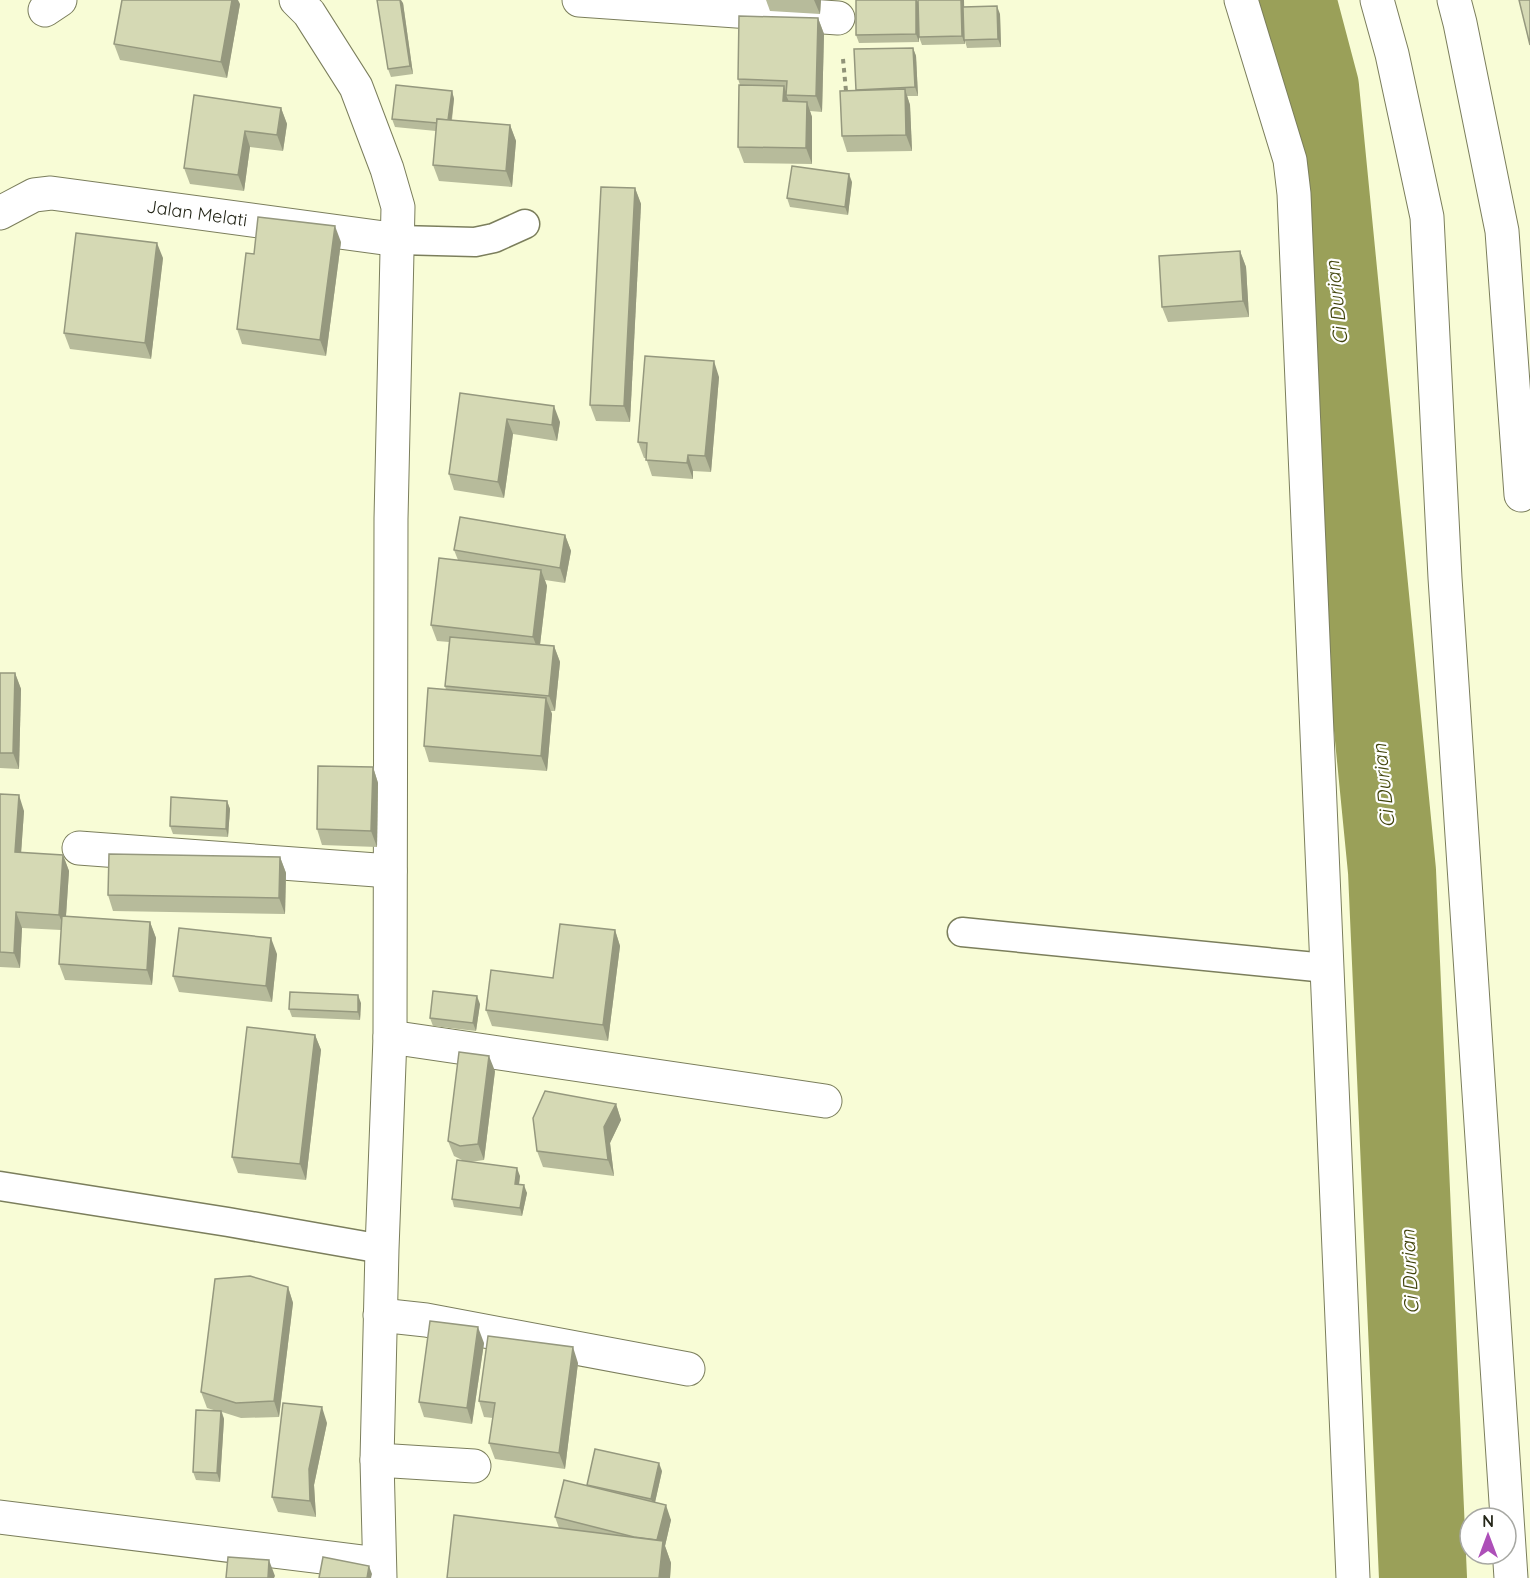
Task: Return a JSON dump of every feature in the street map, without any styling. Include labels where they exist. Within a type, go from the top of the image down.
[{"type":"street","points":[[579,0],[838,18]]},
{"type":"street","points":[[1241,0],[1290,160],[1294,194],[1353,1578]]},
{"type":"street","points":[[1377,0],[1392,54],[1427,217],[1445,578],[1511,1578]]},
{"type":"street","points":[[1454,0],[1502,231],[1521,495]]},
{"type":"street","points":[[0,1517],[379,1571],[377,1460],[390,1036],[391,519],[398,207],[387,169],[356,87],[311,4]]},
{"type":"street","name":"Jalan Melati","points":[[0,213],[34,195],[51,193],[399,240]]},
{"type":"street","points":[[80,849],[390,871]]},
{"type":"street","points":[[390,1036],[825,1101]]},
{"type":"street","points":[[380,1315],[426,1320],[688,1369]]},
{"type":"street","points":[[377,1460],[474,1466]]},
{"type":"lane","points":[[399,240],[475,242],[494,238],[525,224]]},
{"type":"lane","points":[[962,932],[1326,968]]},
{"type":"lane","points":[[0,1186],[382,1249]]},
{"type":"building","points":[[122,0],[232,0],[221,62],[114,44]]},
{"type":"building","points":[[377,0],[400,0],[410,66],[388,69]]},
{"type":"building","points":[[856,0],[916,0],[916,34],[856,35]]},
{"type":"building","points":[[918,0],[961,0],[962,36],[919,37]]},
{"type":"building","points":[[1519,0],[1530,0],[1530,45]]},
{"type":"building","points":[[997,6],[998,39],[964,40],[963,7]]},
{"type":"building","points":[[739,16],[818,18],[816,96],[786,95],[787,81],[738,79]]},
{"type":"building","points":[[913,48],[915,87],[856,90],[854,49]]},
{"type":"building","points":[[396,85],[452,91],[448,120],[437,119],[437,123],[392,119]]},
{"type":"building","points":[[739,85],[784,86],[783,101],[807,102],[806,148],[738,147]]},
{"type":"building","points":[[905,89],[906,135],[842,136],[840,91]]},
{"type":"building","points":[[194,95],[281,108],[277,135],[245,131],[238,175],[184,168]]},
{"type":"building","points":[[437,119],[510,125],[506,171],[433,165]]},
{"type":"building","points":[[792,166],[849,174],[845,207],[787,198]]},
{"type":"building","points":[[601,187],[635,188],[624,406],[590,405]]},
{"type":"building","points":[[258,217],[335,226],[320,340],[237,329],[246,253],[254,254]]},
{"type":"building","points":[[76,233],[157,243],[145,343],[64,333]]},
{"type":"building","points":[[1240,251],[1243,301],[1162,307],[1159,256]]},
{"type":"building","points":[[645,356],[714,361],[705,456],[688,455],[687,463],[646,460],[647,443],[638,442]]},
{"type":"building","points":[[460,393],[554,406],[552,425],[507,419],[498,482],[449,474]]},
{"type":"building","points":[[460,517],[565,535],[560,568],[454,550]]},
{"type":"building","points":[[439,558],[541,570],[533,637],[431,625]]},
{"type":"building","points":[[450,637],[554,646],[549,696],[445,686]]},
{"type":"building","points":[[0,673],[15,673],[13,753],[0,753]]},
{"type":"building","points":[[428,688],[546,698],[541,756],[424,746]]},
{"type":"building","points":[[318,766],[373,767],[371,831],[317,829]]},
{"type":"building","points":[[0,794],[19,795],[15,852],[63,855],[59,915],[16,912],[14,953],[0,952]]},
{"type":"building","points":[[171,797],[227,801],[226,829],[170,826]]},
{"type":"building","points":[[109,854],[280,857],[279,898],[108,895]]},
{"type":"building","points":[[62,916],[150,922],[147,970],[59,964]]},
{"type":"building","points":[[560,924],[615,930],[603,1025],[486,1010],[491,970],[553,978]]},
{"type":"building","points":[[179,928],[271,938],[266,986],[173,976]]},
{"type":"building","points":[[433,991],[477,996],[473,1023],[430,1018]]},
{"type":"building","points":[[290,992],[358,995],[358,1012],[289,1009]]},
{"type":"building","points":[[247,1027],[315,1035],[300,1164],[232,1157]]},
{"type":"building","points":[[459,1052],[489,1056],[478,1144],[460,1146],[448,1141]]},
{"type":"building","points":[[545,1091],[616,1104],[604,1127],[608,1160],[537,1151],[533,1118]]},
{"type":"building","points":[[457,1160],[517,1168],[515,1184],[524,1185],[520,1208],[452,1199]]},
{"type":"building","points":[[250,1276],[288,1287],[274,1401],[236,1403],[201,1392],[215,1279]]},
{"type":"building","points":[[430,1321],[478,1327],[467,1408],[419,1402]]},
{"type":"building","points":[[488,1336],[573,1347],[559,1453],[489,1443],[495,1403],[479,1401]]},
{"type":"building","points":[[283,1403],[322,1407],[309,1469],[310,1501],[272,1497]]},
{"type":"building","points":[[196,1410],[221,1411],[217,1473],[193,1472]]},
{"type":"building","points":[[595,1449],[659,1463],[651,1499],[587,1485]]},
{"type":"building","points":[[564,1480],[666,1505],[657,1540],[634,1537],[555,1517]]},
{"type":"building","points":[[454,1515],[663,1541],[659,1578],[447,1578]]},
{"type":"building","points":[[228,1557],[269,1560],[268,1578],[226,1578]]},
{"type":"building","points":[[323,1557],[369,1566],[367,1578],[319,1578]]},
{"type":"waterway","name":"Ci Durian","points":[[1292,0],[1315,87],[1392,871],[1423,1578]]}]
